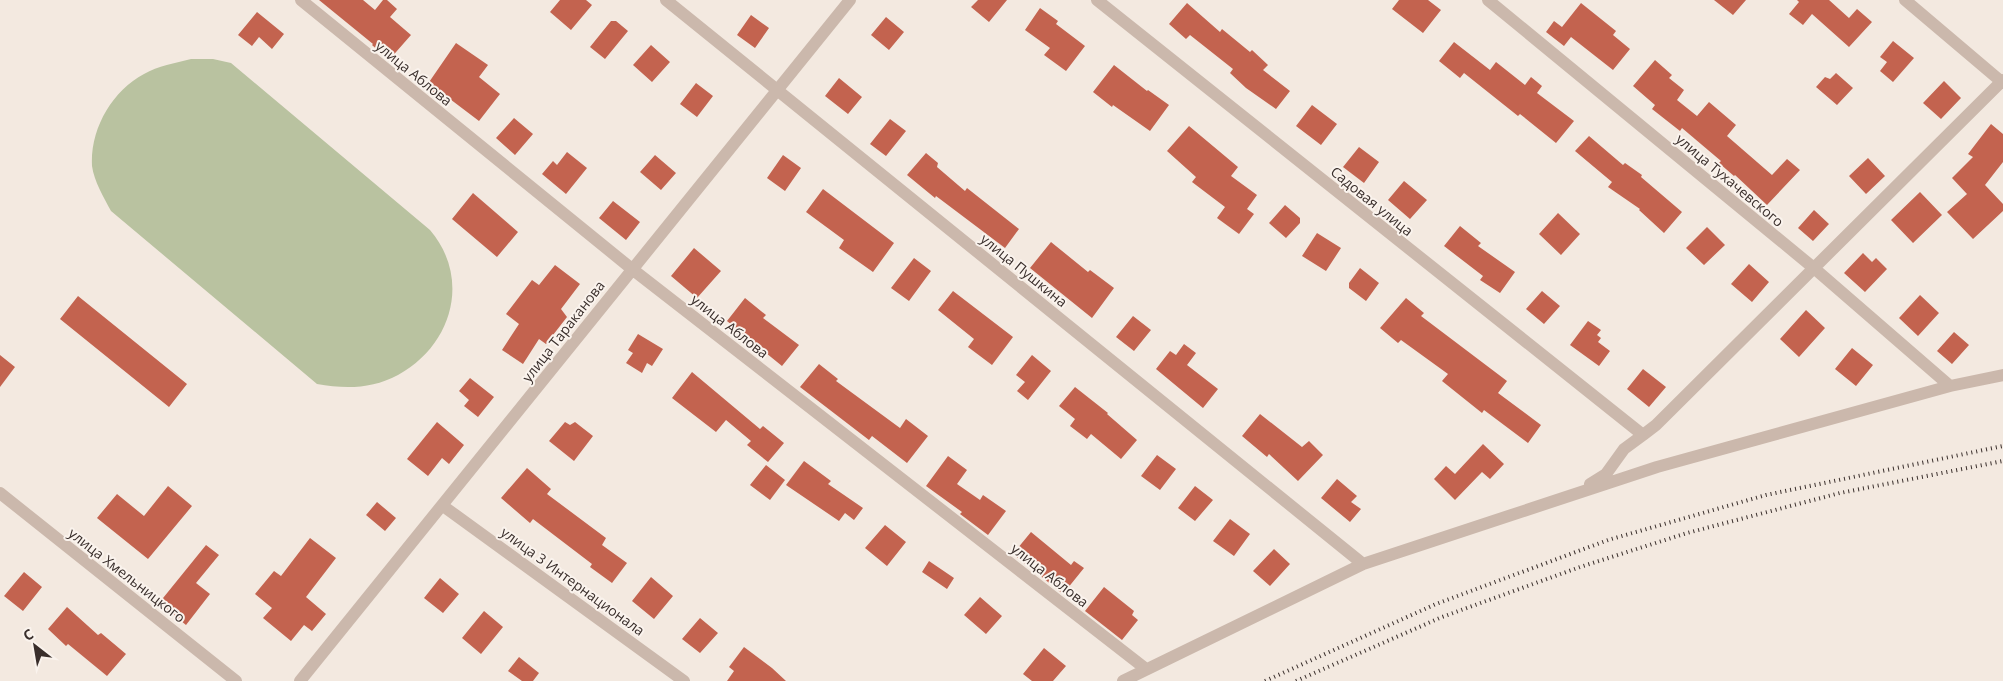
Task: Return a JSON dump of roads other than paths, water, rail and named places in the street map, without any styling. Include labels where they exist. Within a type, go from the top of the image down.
[{"type":"street","name":"улица Аблова","points":[[301,0],[632,269],[1146,669]]},
{"type":"street","name":"улица Пушкина","points":[[666,0],[1363,564]]},
{"type":"street","name":"улица Тараканова","points":[[300,681],[443,506],[776,89],[850,0]]},
{"type":"street","name":"Садовая улица","points":[[1097,0],[1628,426],[1643,435]]},
{"type":"street","name":"улица Тухачевского","points":[[1488,0],[1815,269],[1950,386]]},
{"type":"street","points":[[1578,493],[1606,474],[1624,448],[1656,425],[2003,82],[1905,0]]},
{"type":"street","points":[[1123,681],[1363,564],[1657,467],[1950,386],[2003,375]]},
{"type":"street","name":"улица Хмельницкого","points":[[0,493],[236,681]]},
{"type":"street","name":"улица 3 Интернационала","points":[[443,506],[684,681]]},
{"type":"railway","points":[[1265,681],[1436,604],[1608,540],[1766,495],[2003,446]]},
{"type":"railway","points":[[1296,681],[1442,617],[1580,567],[1687,533],[1840,493],[2003,461]]}]
